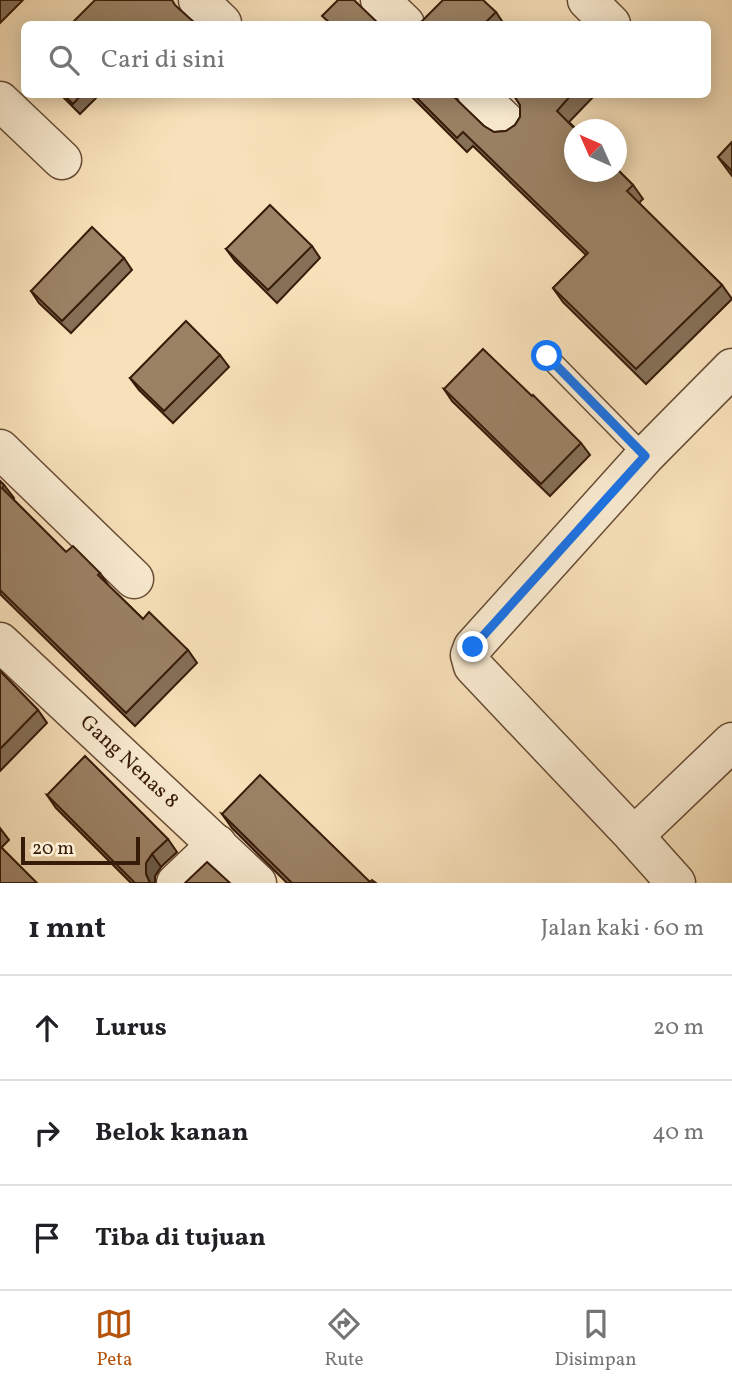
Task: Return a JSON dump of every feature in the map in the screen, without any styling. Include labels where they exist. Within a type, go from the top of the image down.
[{"type":"street","points":[[380,0],[402,21]]},
{"type":"street","points":[[587,0],[608,21]]},
{"type":"street","points":[[481,98],[509,125]]},
{"type":"street","points":[[0,101],[62,160]]},
{"type":"street","points":[[676,883],[635,836],[473,666],[470,655],[473,647],[645,456],[732,368]]},
{"type":"street","points":[[0,449],[134,579]]},
{"type":"street","name":"Gang Nenas 8","points":[[8,665],[217,844],[257,883]]},
{"type":"street","points":[[635,836],[732,742]]},
{"type":"street","points":[[176,883],[217,844]]},
{"type":"lane","points":[[547,356],[645,456]]},
{"type":"building","points":[[95,0],[172,0],[193,21],[74,21]]},
{"type":"building","points":[[338,0],[354,0],[376,21],[328,21],[322,16]]},
{"type":"building","points":[[443,0],[483,0],[496,12],[487,21],[422,21]]},
{"type":"building","points":[[67,98],[78,98],[73,104]]},
{"type":"building","points":[[417,98],[455,98],[494,132],[506,131],[515,125],[520,117],[520,105],[516,98],[568,98],[557,111],[565,119],[564,182],[627,182],[627,179],[633,185],[627,191],[722,285],[636,369],[553,288],[588,253],[463,132],[457,138]]},
{"type":"building","points":[[732,142],[732,171],[718,157]]},
{"type":"building","points":[[270,205],[312,246],[268,290],[226,249]]},
{"type":"building","points":[[92,227],[124,258],[62,321],[31,291]]},
{"type":"building","points":[[186,321],[220,355],[164,411],[130,378]]},
{"type":"building","points":[[483,349],[581,443],[541,484],[444,389]]},
{"type":"building","points":[[0,481],[4,485],[2,488],[66,552],[73,546],[143,619],[149,612],[188,650],[126,713],[0,590]]},
{"type":"building","points":[[0,671],[38,710],[0,749]]},
{"type":"building","points":[[85,756],[168,839],[146,863],[146,874],[150,883],[135,883],[47,795]]},
{"type":"building","points":[[260,775],[370,882],[372,880],[376,883],[292,883],[222,814]]},
{"type":"building","points":[[0,846],[37,883],[0,883]]},
{"type":"building","points":[[207,862],[230,883],[185,883]]},
{"type":"route","points":[[473,647],[645,456],[547,356]]}]
